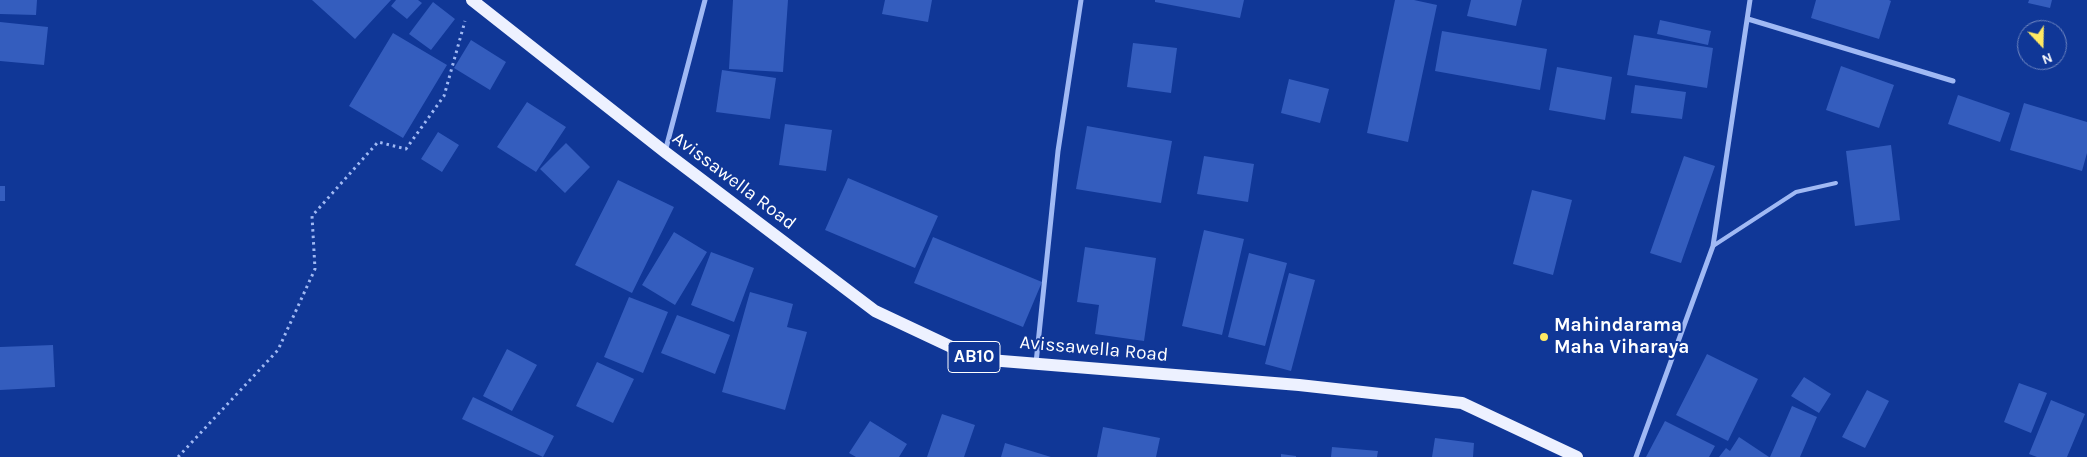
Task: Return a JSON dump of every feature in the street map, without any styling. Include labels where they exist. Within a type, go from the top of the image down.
[{"type":"main road","name":"Avissawella Road","points":[[472,0],[665,152],[875,311],[977,358],[1299,386],[1462,403],[1577,457]]},
{"type":"street","points":[[665,152],[705,0]]},
{"type":"street","points":[[1036,363],[1058,151],[1081,0]]},
{"type":"street","points":[[1636,457],[1713,246],[1750,0]]},
{"type":"street","points":[[1748,19],[1953,81]]},
{"type":"lane","points":[[1713,246],[1796,192],[1836,182]]},
{"type":"path","points":[[178,457],[278,350],[315,269],[312,216],[378,142],[406,149],[444,96],[466,18]]},
{"type":"building","points":[[0,0],[37,0],[36,15],[0,14]]},
{"type":"building","points":[[312,0],[391,0],[355,39]]},
{"type":"building","points":[[396,0],[418,0],[422,3],[407,19],[391,6]]},
{"type":"building","points":[[733,0],[788,0],[783,72],[729,69]]},
{"type":"building","points":[[885,0],[932,0],[928,22],[882,14]]},
{"type":"building","points":[[1155,0],[1244,0],[1240,18],[1155,2]]},
{"type":"building","points":[[1395,0],[1414,0],[1437,5],[1408,142],[1367,133]]},
{"type":"building","points":[[1471,0],[1522,0],[1516,26],[1467,16]]},
{"type":"building","points":[[1816,0],[1891,1],[1879,39],[1811,18]]},
{"type":"building","points":[[2029,0],[2052,0],[2050,8],[2028,3]]},
{"type":"building","points":[[433,2],[455,19],[431,50],[409,34]]},
{"type":"building","points":[[1660,20],[1711,31],[1708,45],[1657,34]]},
{"type":"building","points":[[0,22],[48,27],[44,65],[0,61]]},
{"type":"building","points":[[1442,31],[1547,49],[1540,90],[1435,71]]},
{"type":"building","points":[[393,33],[447,65],[403,138],[349,106]]},
{"type":"building","points":[[1634,35],[1713,48],[1707,88],[1627,75]]},
{"type":"building","points":[[471,40],[506,62],[490,90],[454,68]]},
{"type":"building","points":[[1133,43],[1177,48],[1171,93],[1127,87]]},
{"type":"building","points":[[1841,66],[1894,85],[1879,128],[1826,110]]},
{"type":"building","points":[[1557,67],[1612,77],[1605,120],[1549,110]]},
{"type":"building","points":[[722,70],[776,78],[770,119],[716,112]]},
{"type":"building","points":[[1289,79],[1329,89],[1320,123],[1281,113]]},
{"type":"building","points":[[1635,85],[1686,92],[1682,119],[1631,113]]},
{"type":"building","points":[[1958,95],[2010,113],[2000,142],[1948,124]]},
{"type":"building","points":[[527,102],[566,127],[536,172],[497,147]]},
{"type":"building","points":[[2024,103],[2087,122],[2087,153],[2082,171],[2010,150]]},
{"type":"building","points":[[785,124],[832,130],[826,171],[779,165]]},
{"type":"building","points":[[1087,126],[1172,141],[1161,203],[1076,189]]},
{"type":"building","points":[[438,132],[459,145],[442,172],[421,159]]},
{"type":"building","points":[[566,143],[590,167],[565,193],[540,169]]},
{"type":"building","points":[[1891,145],[1900,220],[1855,226],[1846,151]]},
{"type":"building","points":[[1204,156],[1254,164],[1248,202],[1197,194]]},
{"type":"building","points":[[1684,156],[1715,166],[1681,263],[1650,253]]},
{"type":"building","points":[[848,178],[938,216],[915,268],[825,230]]},
{"type":"building","points":[[618,180],[674,207],[632,293],[575,265]]},
{"type":"building","points":[[0,186],[5,186],[5,201],[0,201]]},
{"type":"building","points":[[1532,190],[1572,200],[1553,275],[1513,264]]},
{"type":"building","points":[[1204,230],[1244,239],[1222,335],[1182,326]]},
{"type":"building","points":[[674,232],[707,252],[675,305],[642,285]]},
{"type":"building","points":[[933,237],[1042,282],[1023,327],[914,283]]},
{"type":"building","points":[[1085,247],[1156,258],[1144,341],[1095,334],[1099,305],[1077,302]]},
{"type":"building","points":[[711,252],[754,268],[734,322],[691,305]]},
{"type":"building","points":[[1249,253],[1287,263],[1265,346],[1228,337]]},
{"type":"building","points":[[1289,273],[1315,280],[1291,371],[1265,364]]},
{"type":"building","points":[[750,292],[793,304],[787,327],[807,332],[785,410],[722,392]]},
{"type":"building","points":[[629,297],[668,312],[643,373],[604,357]]},
{"type":"building","points":[[677,315],[730,335],[715,374],[661,353]]},
{"type":"building","points":[[53,345],[55,387],[0,390],[0,347]]},
{"type":"building","points":[[507,349],[537,365],[512,411],[483,396]]},
{"type":"building","points":[[1707,354],[1758,379],[1728,441],[1676,415]]},
{"type":"building","points":[[597,362],[634,379],[613,423],[576,406]]},
{"type":"building","points":[[1804,377],[1831,394],[1819,413],[1791,396]]},
{"type":"building","points":[[2019,383],[2047,393],[2031,433],[2004,422]]},
{"type":"building","points":[[1867,390],[1889,401],[1865,448],[1842,437]]},
{"type":"building","points":[[473,397],[554,436],[543,457],[462,419]]},
{"type":"building","points":[[2051,400],[2085,414],[2067,457],[2037,457],[2029,454]]},
{"type":"building","points":[[1792,406],[1817,417],[1800,457],[1770,457]]},
{"type":"building","points":[[942,414],[975,425],[964,457],[927,457]]},
{"type":"building","points":[[870,421],[907,444],[899,457],[856,457],[849,453]]},
{"type":"building","points":[[1665,421],[1715,446],[1709,457],[1646,457]]},
{"type":"building","points":[[1103,427],[1160,438],[1156,457],[1097,457]]},
{"type":"building","points":[[1739,437],[1769,457],[1719,457],[1726,448],[1730,451]]},
{"type":"building","points":[[1435,438],[1474,443],[1473,457],[1432,457]]},
{"type":"building","points":[[1005,443],[1051,457],[1001,457]]},
{"type":"building","points":[[1332,447],[1378,451],[1377,457],[1331,457]]},
{"type":"building","points":[[1281,454],[1296,456],[1296,457],[1281,457]]},
{"type":"place","name":"Mahindarama Maha Viharaya","points":[[1544,337]]}]
